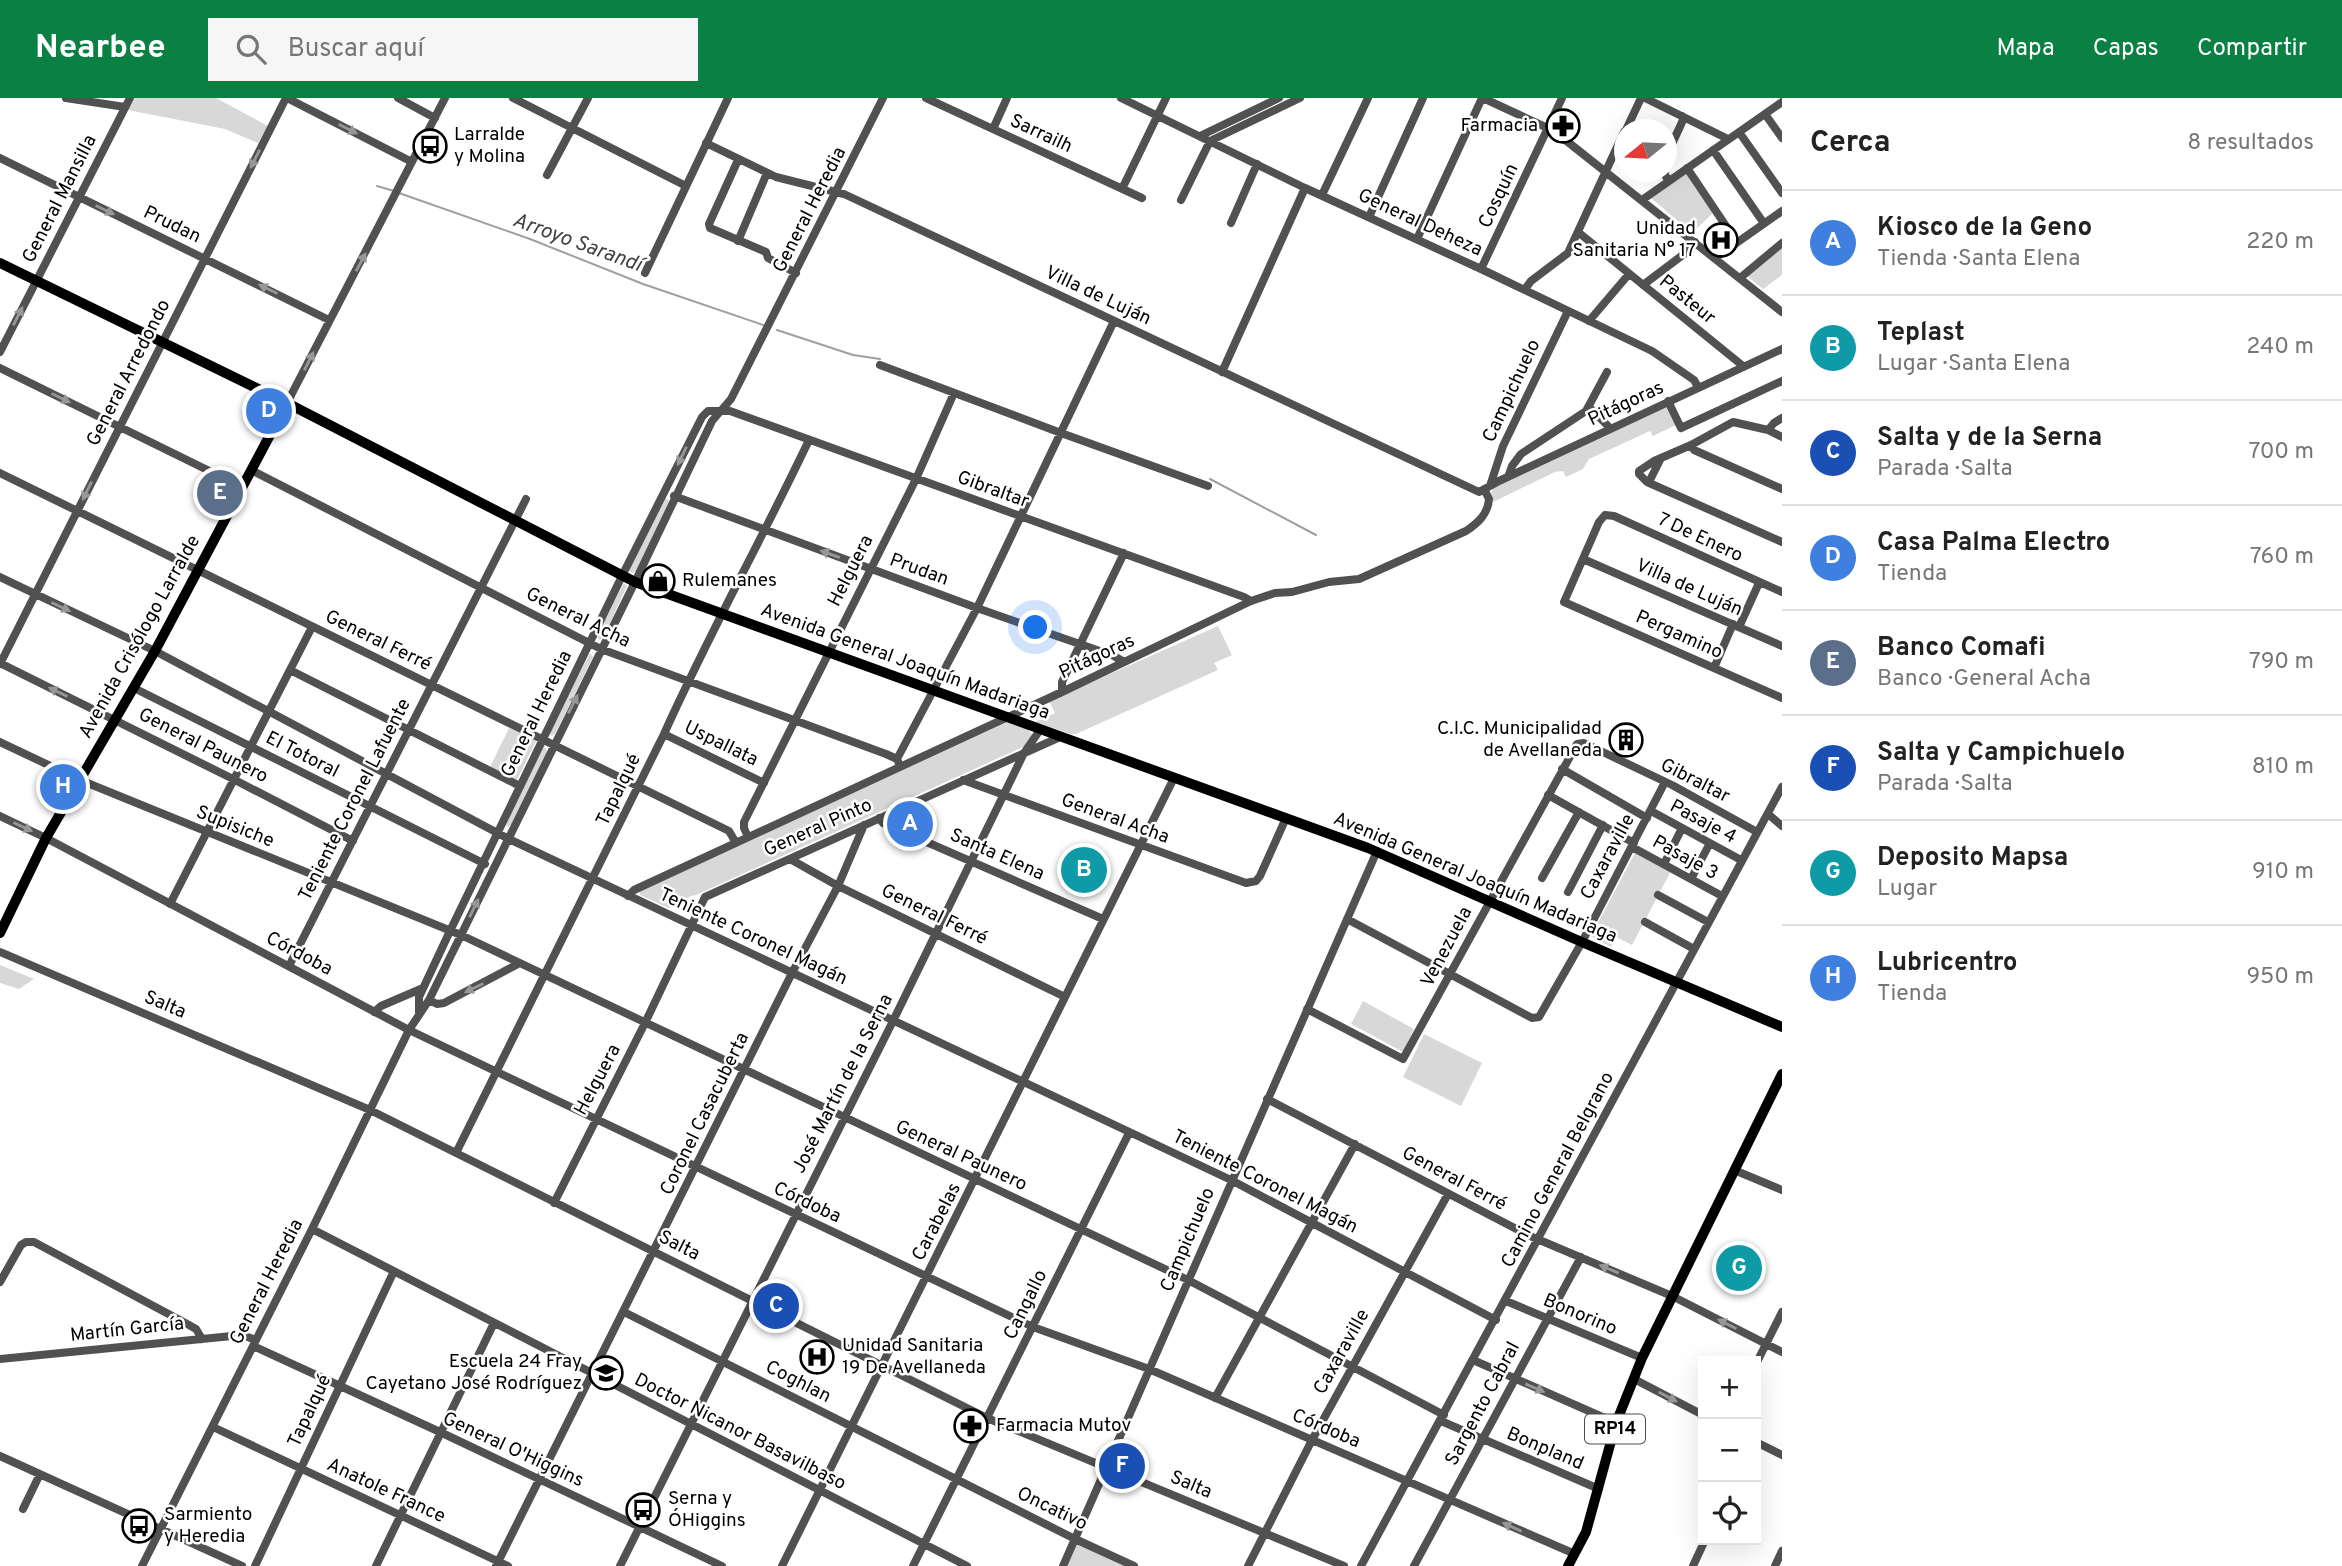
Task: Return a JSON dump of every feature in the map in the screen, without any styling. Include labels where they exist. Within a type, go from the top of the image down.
[{"type":"main road","name":"Avenida General Joaquín Madariaga","points":[[0,263],[287,403],[635,582],[1377,851],[1782,1027]]},
{"type":"main road","name":"Avenida Crisólogo Larralde","points":[[0,933],[46,838],[155,651],[287,403]]},
{"type":"main road","name":"RP14","points":[[1568,1566],[1589,1523],[1616,1423],[1642,1359],[1782,1074]]},
{"type":"street","points":[[66,98],[125,107]]},
{"type":"street","name":"General Mansilla","points":[[0,352],[130,98]]},
{"type":"street","points":[[287,98],[412,162]]},
{"type":"street","name":"General Arredondo","points":[[0,663],[118,426],[287,98]]},
{"type":"street","points":[[398,98],[435,118]]},
{"type":"street","name":"Avenida Crisólogo Larralde","points":[[287,403],[445,98]]},
{"type":"street","points":[[513,98],[686,186]]},
{"type":"street","points":[[547,175],[588,98]]},
{"type":"street","points":[[645,273],[728,98]]},
{"type":"street","name":"General Heredia","points":[[142,1566],[409,1030],[429,1000],[712,421],[731,399],[883,98]]},
{"type":"street","name":"Sarrailh","points":[[926,98],[1142,198]]},
{"type":"street","points":[[992,129],[1007,98]]},
{"type":"street","name":"General Deheza","points":[[1121,98],[1305,188],[1525,289],[1652,351],[1694,380],[1698,387]]},
{"type":"street","points":[[1122,189],[1166,98]]},
{"type":"street","points":[[1200,136],[1279,98]]},
{"type":"street","points":[[1181,200],[1210,141],[1300,98]]},
{"type":"street","points":[[1322,195],[1368,98]]},
{"type":"street","points":[[1369,216],[1423,98]]},
{"type":"street","points":[[1417,239],[1483,98],[1548,128],[1606,170],[1782,312]]},
{"type":"street","name":"Cosquín","points":[[1481,269],[1562,98]]},
{"type":"street","points":[[1632,119],[1643,98],[1728,139]]},
{"type":"street","points":[[1677,175],[1782,102]]},
{"type":"street","points":[[1765,114],[1782,138]]},
{"type":"street","points":[[1677,134],[1682,116]]},
{"type":"street","points":[[1739,132],[1782,193]]},
{"type":"street","name":"Villa de Luján","points":[[706,143],[767,173],[836,192],[1471,489],[1479,492],[1487,489]]},
{"type":"street","points":[[1713,150],[1763,222]]},
{"type":"street","points":[[1525,289],[1531,281],[1565,256],[1614,154]]},
{"type":"street","name":"Prudan","points":[[0,158],[330,320]]},
{"type":"street","points":[[738,160],[709,228],[765,252],[768,258],[796,273]]},
{"type":"street","points":[[1231,223],[1257,164]]},
{"type":"street","points":[[1687,168],[1737,241]]},
{"type":"street","points":[[738,241],[767,173]]},
{"type":"street","points":[[1642,200],[1667,182]]},
{"type":"street","points":[[1222,372],[1305,188]]},
{"type":"street","points":[[1715,258],[1763,222],[1781,213]]},
{"type":"street","name":"Pasteur","points":[[1578,232],[1743,366]]},
{"type":"street","points":[[1643,285],[1688,251],[1695,242]]},
{"type":"street","points":[[1740,278],[1782,243]]},
{"type":"street","points":[[1589,321],[1629,274]]},
{"type":"street","name":"Campichuelo","points":[[1487,489],[1503,446],[1568,311]]},
{"type":"street","points":[[899,762],[933,690],[977,608],[1114,321]]},
{"type":"street","name":"Pitágoras","points":[[628,895],[899,762],[1062,692],[1251,601],[1270,594],[1359,579],[1466,531],[1486,512],[1489,499],[1487,489],[1507,477],[1782,349]]},
{"type":"street","points":[[880,365],[1208,486]]},
{"type":"street","points":[[0,368],[242,487]]},
{"type":"street","points":[[1507,477],[1521,454],[1583,414],[1607,372]]},
{"type":"street","points":[[1668,401],[1681,428],[1782,381]]},
{"type":"street","name":"Helguera","points":[[748,837],[744,822],[916,479],[954,393]]},
{"type":"street","points":[[1589,407],[1610,428]]},
{"type":"street","name":"General Heredia","points":[[419,1012],[419,997],[423,988],[665,490],[705,412],[724,410]]},
{"type":"street","name":"Gibraltar","points":[[724,410],[1251,601]]},
{"type":"street","points":[[1768,430],[1782,418]]},
{"type":"street","points":[[1782,437],[1768,430],[1730,423],[1640,471],[1640,477],[1649,482],[1782,542]]},
{"type":"street","name":"Tapalqué","points":[[456,1153],[809,440]]},
{"type":"street","points":[[1691,445],[1694,450],[1782,489]]},
{"type":"street","points":[[1649,482],[1661,458]]},
{"type":"street","name":"General Acha","points":[[251,470],[601,649],[899,762]]},
{"type":"street","name":"General Ferré","points":[[0,473],[729,831],[736,843]]},
{"type":"street","name":"Prudan","points":[[665,490],[676,497],[1114,656],[1124,662]]},
{"type":"street","name":"Teniente Coronel Lafuente","points":[[289,966],[526,499]]},
{"type":"street","name":"7 De Enero","points":[[1583,559],[1599,522],[1605,515],[1614,516],[1782,592]]},
{"type":"street","points":[[1062,692],[1062,682],[1124,554]]},
{"type":"street","name":"Villa de Luján","points":[[1583,559],[1782,646]]},
{"type":"street","name":"Pergamino","points":[[1583,559],[1564,602],[1782,698]]},
{"type":"street","name":"Teniente Coronel Magán","points":[[0,577],[155,651],[507,838],[1231,1180],[1496,1320]]},
{"type":"street","points":[[1714,668],[1759,583]]},
{"type":"street","points":[[170,904],[205,831],[312,627]]},
{"type":"street","name":"General Paunero","points":[[0,663],[352,841]]},
{"type":"street","points":[[290,670],[520,786]]},
{"type":"street","name":"El Totoral","points":[[134,688],[493,867]]},
{"type":"street","name":"José Martín de la Serna","points":[[620,1566],[1024,753],[1040,730]]},
{"type":"street","name":"Uspallata","points":[[664,734],[764,783]]},
{"type":"street","name":"General Pinto","points":[[705,897],[1060,737]]},
{"type":"street","name":"Supisiche","points":[[0,742],[80,780],[461,935]]},
{"type":"street","name":"Gibraltar","points":[[1580,743],[1665,782],[1757,832]]},
{"type":"street","name":"Venezuela","points":[[1307,1009],[1403,1059],[1574,746],[1580,743]]},
{"type":"street","name":"Pasaje 4","points":[[1562,769],[1741,860]]},
{"type":"street","name":"Carabelas","points":[[782,1566],[1174,778]]},
{"type":"street","name":"General Acha","points":[[963,780],[1246,883],[1256,881],[1260,876],[1286,818]]},
{"type":"street","name":"Caxaraville","points":[[1451,974],[1536,1018],[1542,1013],[1665,782]]},
{"type":"street","name":"Camino General Belgrano","points":[[1361,1566],[1782,787]]},
{"type":"street","name":"Pasaje 3","points":[[1548,795],[1722,896]]},
{"type":"street","points":[[1542,878],[1578,812]]},
{"type":"street","points":[[1768,814],[1782,826]]},
{"type":"street","name":"Córdoba","points":[[0,816],[409,1030],[1033,1327],[1149,1369],[1575,1554]]},
{"type":"street","name":"Santa Elena","points":[[879,818],[1103,919]]},
{"type":"street","name":"Coronel Casacuberta","points":[[497,1564],[838,886],[864,825]]},
{"type":"street","points":[[1568,892],[1603,825]]},
{"type":"street","points":[[1664,864],[1682,828]]},
{"type":"street","points":[[1691,879],[1710,843]]},
{"type":"street","name":"Campichuelo","points":[[1063,1566],[1377,851]]},
{"type":"street","name":"General Ferré","points":[[790,859],[838,886],[1065,997]]},
{"type":"street","points":[[1658,895],[1708,922]]},
{"type":"street","name":"Helguera","points":[[554,1203],[705,897]]},
{"type":"street","points":[[1347,919],[1451,974]]},
{"type":"street","points":[[1645,922],[1694,949]]},
{"type":"street","name":"General Paunero","points":[[461,935],[1188,1280],[1353,1366],[1442,1418]]},
{"type":"street","name":"Salta","points":[[0,953],[370,1110],[987,1418],[1344,1566]]},
{"type":"street","points":[[429,1000],[437,1004],[444,1003],[518,964]]},
{"type":"street","points":[[374,1012],[381,1006],[423,988]]},
{"type":"street","name":"General Ferré","points":[[1267,1099],[1538,1239],[1672,1296],[1782,1352]]},
{"type":"street","name":"Cangallo","points":[[913,1566],[1129,1133]]},
{"type":"street","points":[[1215,1398],[1355,1144]]},
{"type":"street","points":[[1734,1170],[1782,1190]]},
{"type":"street","name":"Caxaraville","points":[[1248,1566],[1312,1440],[1448,1194]]},
{"type":"street","name":"Doctor Nicanor Basavilbaso","points":[[312,1228],[967,1566]]},
{"type":"street","points":[[0,1282],[21,1245],[34,1242],[196,1329],[202,1339]]},
{"type":"street","name":"Sargento Cabral","points":[[1414,1566],[1581,1257]]},
{"type":"street","name":"Tapalqué","points":[[255,1566],[394,1271]]},
{"type":"street","name":"Bonorino","points":[[1506,1301],[1642,1359]]},
{"type":"street","name":"Coghlan","points":[[624,1312],[957,1479]]},
{"type":"street","points":[[1760,1356],[1782,1312]]},
{"type":"street","points":[[376,1566],[494,1323]]},
{"type":"street","name":"Martín García","points":[[0,1359],[242,1335],[254,1343]]},
{"type":"street","name":"General O'Higgins","points":[[254,1343],[339,1387],[722,1566]]},
{"type":"street","points":[[1473,1360],[1616,1423]]},
{"type":"street","points":[[1634,1379],[1698,1412]]},
{"type":"street","name":"Bonpland","points":[[1442,1418],[1483,1440],[1598,1489]]},
{"type":"street","name":"Anatole France","points":[[213,1427],[401,1515],[497,1564],[508,1566]]},
{"type":"street","points":[[1761,1444],[1782,1455]]},
{"type":"street","points":[[0,1456],[242,1566]]},
{"type":"street","points":[[23,1509],[40,1474]]},
{"type":"street","name":"Oncativo","points":[[957,1479],[1134,1566]]},
{"type":"street","points":[[1693,1566],[1703,1545]]},
{"type":"street","points":[[1775,1566],[1782,1552]]},
{"type":"shaded area","points":[[135,98],[216,98],[268,126],[258,143],[225,129],[128,110]]},
{"type":"shaded area","points":[[1686,172],[1713,213],[1692,233],[1651,198],[1673,182],[1677,182],[1677,179]]},
{"type":"shaded area","points":[[1782,247],[1782,275],[1763,289],[1747,276]]},
{"type":"shaded area","points":[[1667,405],[1676,425],[1653,436],[1650,431],[1589,459],[1583,469],[1566,477],[1563,471],[1555,472],[1493,502],[1493,488]]},
{"type":"shaded area","points":[[666,498],[669,501],[636,571],[632,573],[629,570]]},
{"type":"shaded area","points":[[624,583],[627,586],[603,638],[599,640],[597,635]]},
{"type":"shaded area","points":[[1218,626],[1232,655],[1214,663],[1218,670],[1076,734],[1035,722],[1055,713],[1049,701]]},
{"type":"shaded area","points":[[590,653],[593,657],[552,736],[549,733]]},
{"type":"shaded area","points":[[1007,722],[1027,729],[1032,734],[1025,746],[669,908],[640,895],[640,891]]},
{"type":"shaded area","points":[[509,728],[536,741],[517,780],[490,767]]},
{"type":"shaded area","points":[[543,748],[546,748],[547,752],[508,827],[505,824]]},
{"type":"shaded area","points":[[1637,849],[1672,869],[1632,945],[1616,937],[1611,947],[1591,936]]},
{"type":"shaded area","points":[[0,965],[34,979],[19,989],[0,983]]},
{"type":"shaded area","points":[[1363,1001],[1414,1029],[1403,1052],[1351,1024]]},
{"type":"shaded area","points":[[1424,1034],[1482,1063],[1461,1106],[1403,1077]]},
{"type":"shaded area","points":[[1075,1539],[1134,1566],[1063,1566]]},
{"type":"waterway","name":"Arroyo Sarandí","points":[[377,186],[394,191]]},
{"type":"waterway","name":"Arroyo Sarandí","points":[[399,193],[530,239],[643,284],[766,326]]},
{"type":"waterway","name":"Arroyo Sarandí","points":[[777,330],[853,355],[880,359]]},
{"type":"waterway","name":"Arroyo Sarandí","points":[[1210,479],[1316,535]]},
{"type":"place","name":"Farmacia","points":[[1563,126]]},
{"type":"place","name":"Larralde y Molina","points":[[430,146]]},
{"type":"place","name":"Unidad Sanitaria N° 17","points":[[1721,240]]},
{"type":"place","name":"Casa Palma Electro","points":[[269,411]]},
{"type":"place","name":"Banco Comafi","points":[[220,493]]},
{"type":"place","name":"Rulemanes","points":[[658,581]]},
{"type":"place","name":"C.I.C. Municipalidad de Avellaneda","points":[[1626,740]]},
{"type":"place","name":"Lubricentro","points":[[63,787]]},
{"type":"place","name":"Kiosco de la Geno","points":[[910,824]]},
{"type":"place","name":"Teplast","points":[[1084,870]]},
{"type":"place","name":"Deposito Mapsa","points":[[1739,1268]]},
{"type":"place","name":"Salta y de la Serna","points":[[776,1306]]},
{"type":"place","name":"Unidad Sanitaria 19 De Avellaneda","points":[[817,1357]]},
{"type":"place","name":"Escuela 24 Fray Cayetano José Rodríguez","points":[[606,1373]]},
{"type":"place","name":"Farmacia Mutov","points":[[971,1426]]},
{"type":"place","name":"Salta y Campichuelo","points":[[1122,1466]]},
{"type":"place","name":"Serna y O´Higgins","points":[[643,1510]]},
{"type":"place","name":"Sarmiento y Heredia","points":[[139,1526]]}]
